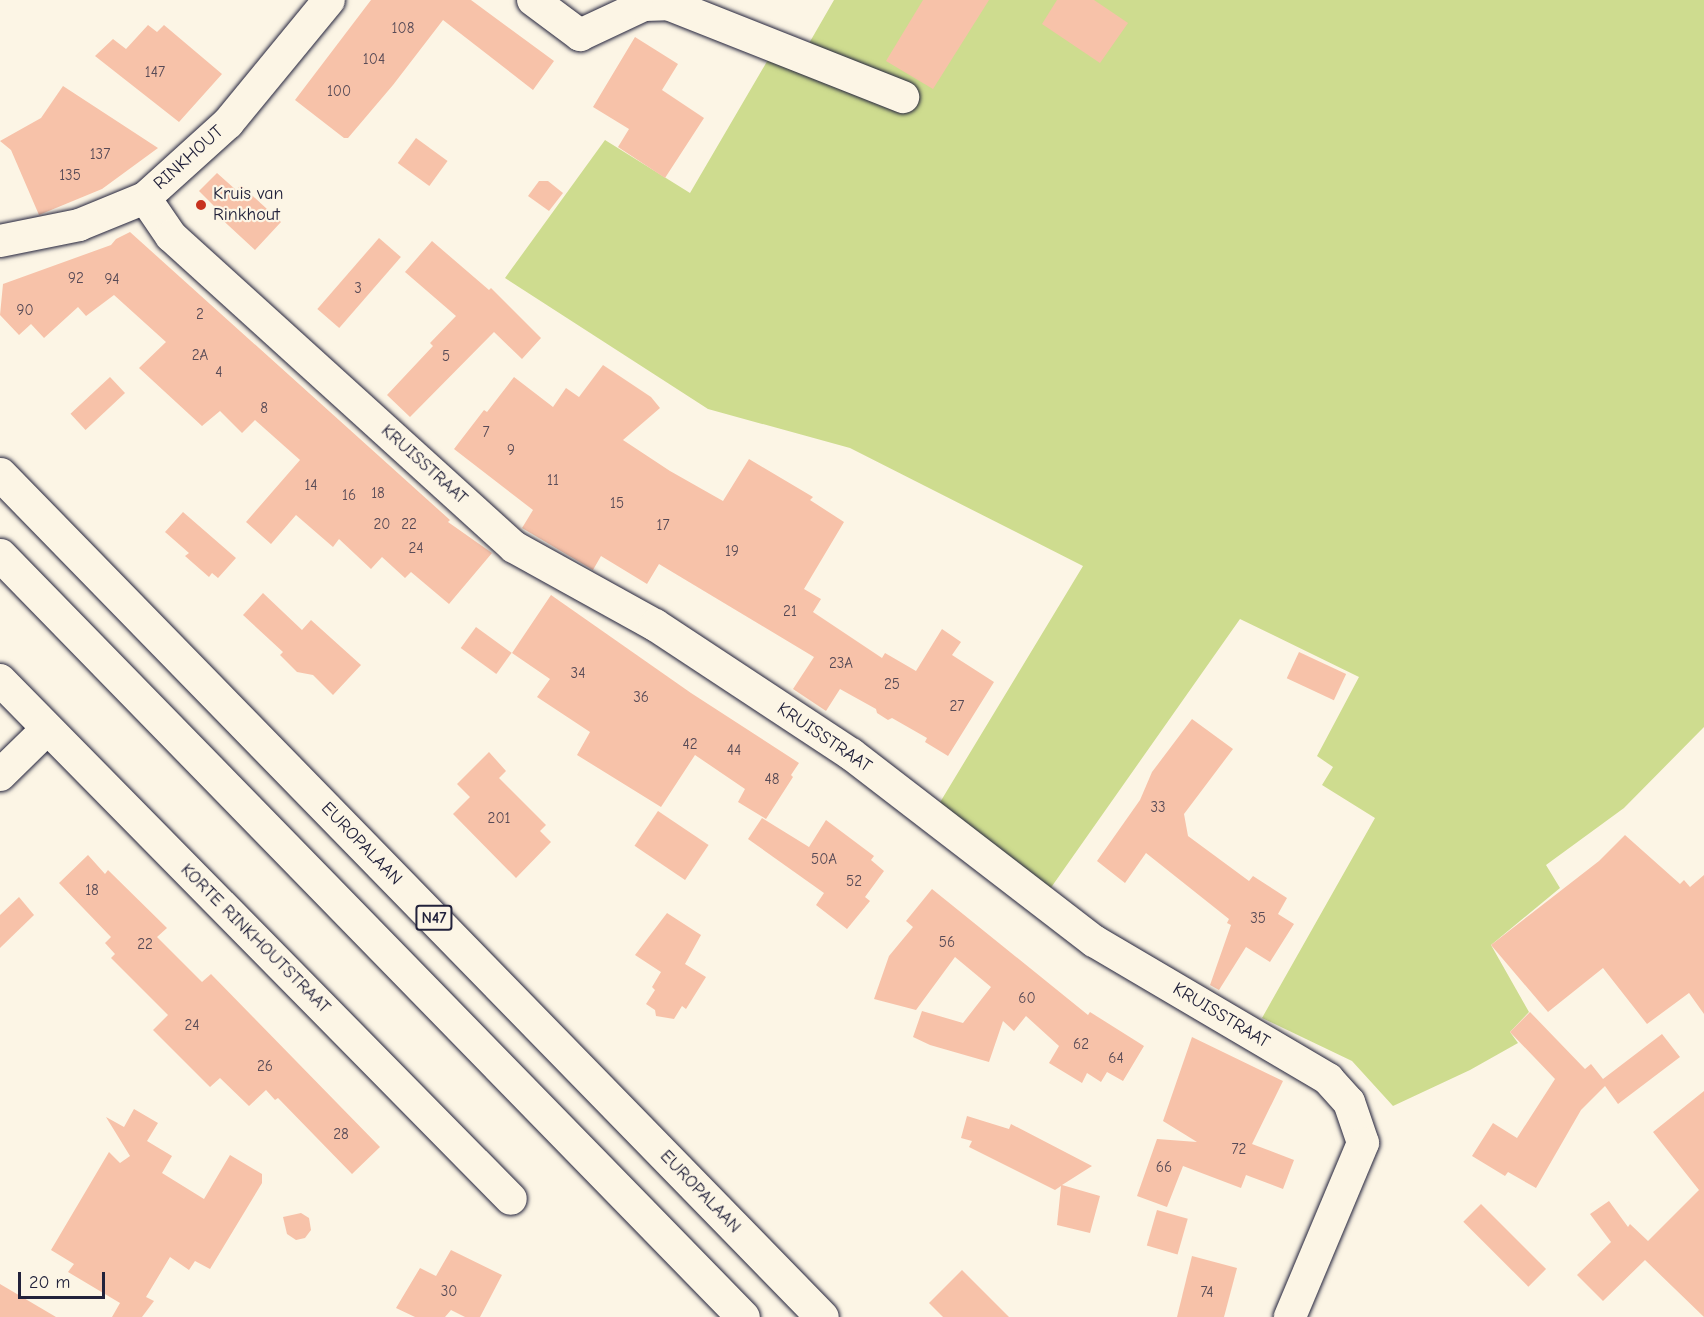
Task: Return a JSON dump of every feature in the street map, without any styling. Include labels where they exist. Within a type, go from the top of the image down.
[{"type":"highway","name":"EUROPALAAN","points":[[0,474],[822,1317]]},
{"type":"highway","points":[[0,555],[743,1317]]},
{"type":"street","name":"RINKHOUT","points":[[0,241],[79,225],[145,198],[228,123],[329,0]]},
{"type":"street","points":[[533,0],[580,35],[644,5],[668,4],[903,97]]},
{"type":"street","name":"KRUISSTRAAT","points":[[145,198],[171,236],[514,547],[654,625],[851,754],[1094,941],[1328,1079],[1349,1102],[1363,1143],[1290,1317]]},
{"type":"street","name":"KORTE RINKHOUTSTRAAT","points":[[0,680],[511,1199]]},
{"type":"street","points":[[0,775],[48,729]]},
{"type":"green space","points":[[834,0],[1704,0],[1704,727],[1624,808],[1546,865],[1560,888],[1491,945],[1529,1012],[1510,1032],[1518,1043],[1470,1070],[1393,1106],[1352,1061],[1262,1018],[1375,818],[1322,785],[1333,767],[1317,756],[1359,677],[1240,619],[1050,889],[939,804],[1083,566],[850,448],[708,409],[505,278],[605,140],[690,193],[776,46],[800,59]]},
{"type":"building","points":[[371,0],[471,0],[554,61],[533,90],[443,20],[393,85],[348,138],[344,138],[295,100]]},
{"type":"building","points":[[923,0],[989,0],[933,89],[886,61]]},
{"type":"building","points":[[1057,0],[1094,0],[1128,23],[1100,63],[1042,24]]},
{"type":"building","points":[[148,25],[157,32],[164,25],[222,74],[179,122],[95,56],[113,39],[126,49]]},
{"type":"building","points":[[635,37],[678,64],[662,90],[704,118],[665,178],[618,147],[629,129],[593,107]]},
{"type":"building","points":[[63,86],[158,148],[102,189],[39,215],[11,150],[0,141],[41,118]]},
{"type":"building","points":[[416,138],[448,161],[429,186],[398,163]]},
{"type":"building","points":[[217,173],[236,190],[241,185],[281,222],[255,250],[215,213],[218,210],[199,191]]},
{"type":"building","points":[[539,181],[548,181],[563,193],[549,211],[528,196]]},
{"type":"building","points":[[130,232],[450,520],[448,522],[492,553],[449,604],[411,572],[405,578],[382,557],[371,569],[339,539],[333,547],[296,515],[271,544],[246,522],[300,460],[255,420],[242,433],[220,411],[202,426],[139,368],[166,342],[114,295],[86,316],[78,307],[44,338],[31,324],[19,335],[0,315],[3,284],[111,245],[116,239]]},
{"type":"building","points":[[379,238],[401,257],[339,328],[317,309]]},
{"type":"building","points":[[432,241],[489,290],[491,288],[541,338],[522,359],[494,332],[410,417],[387,395],[433,346],[430,343],[456,316],[405,272]]},
{"type":"building","points":[[603,365],[651,397],[660,408],[623,440],[670,471],[723,501],[749,459],[813,497],[810,500],[844,522],[804,589],[821,599],[813,612],[882,658],[885,653],[916,671],[942,629],[961,642],[952,655],[994,682],[948,756],[925,742],[927,738],[892,718],[888,720],[877,713],[876,709],[840,689],[826,711],[793,689],[814,657],[659,564],[647,584],[601,556],[593,570],[522,528],[533,510],[454,449],[484,410],[487,412],[514,377],[553,407],[566,388],[579,397]]},
{"type":"building","points":[[110,377],[125,393],[86,430],[71,414]]},
{"type":"building","points":[[183,512],[236,558],[218,578],[212,573],[209,577],[185,556],[189,553],[165,532]]},
{"type":"building","points":[[263,593],[302,630],[311,620],[361,665],[333,695],[313,675],[297,672],[280,655],[283,652],[243,615]]},
{"type":"building","points":[[551,595],[691,693],[799,763],[791,775],[793,777],[766,819],[738,802],[745,789],[695,755],[661,807],[577,755],[590,732],[537,697],[550,679],[512,653]]},
{"type":"building","points":[[476,627],[512,653],[496,674],[461,648]]},
{"type":"building","points":[[1299,652],[1346,674],[1334,700],[1287,678]]},
{"type":"building","points":[[1192,719],[1233,749],[1184,814],[1188,836],[1249,881],[1253,876],[1287,898],[1278,914],[1294,924],[1270,962],[1246,947],[1219,990],[1210,985],[1231,925],[1227,923],[1229,919],[1146,853],[1125,883],[1097,861],[1140,800],[1152,772]]},
{"type":"building","points":[[489,752],[506,771],[499,778],[546,825],[540,831],[551,842],[516,878],[453,814],[470,797],[457,784]]},
{"type":"building","points":[[658,811],[709,845],[685,880],[635,846]]},
{"type":"building","points":[[762,818],[809,847],[826,820],[874,856],[871,860],[884,871],[865,897],[870,901],[847,929],[816,905],[824,893],[748,839]]},
{"type":"building","points":[[1625,835],[1680,884],[1684,880],[1690,887],[1704,875],[1704,1014],[1689,993],[1647,1024],[1603,968],[1548,1012],[1491,945],[1599,861]]},
{"type":"building","points":[[88,855],[105,874],[108,870],[167,928],[157,937],[202,982],[211,974],[380,1147],[352,1174],[278,1098],[275,1100],[266,1090],[249,1106],[220,1078],[210,1087],[153,1030],[168,1015],[111,958],[115,954],[105,943],[111,937],[59,883]]},
{"type":"building","points":[[932,889],[1088,1015],[1090,1012],[1144,1046],[1123,1081],[1107,1072],[1101,1082],[1087,1073],[1082,1083],[1049,1063],[1059,1046],[1026,1016],[1014,1031],[1003,1021],[989,1062],[930,1045],[913,1037],[922,1011],[963,1023],[991,987],[955,957],[916,1010],[874,999],[889,956],[913,927],[906,921]]},
{"type":"building","points":[[19,897],[34,915],[0,948],[0,915]]},
{"type":"building","points":[[667,913],[701,935],[685,964],[706,977],[686,1009],[682,1006],[674,1019],[656,1016],[655,1010],[646,1004],[655,990],[652,987],[661,972],[635,955]]},
{"type":"building","points":[[1530,1012],[1585,1069],[1591,1064],[1603,1079],[1662,1034],[1680,1057],[1618,1104],[1605,1086],[1581,1110],[1536,1188],[1508,1172],[1505,1176],[1472,1156],[1493,1123],[1517,1138],[1555,1079],[1510,1032]]},
{"type":"building","points":[[1192,1037],[1283,1081],[1252,1144],[1294,1160],[1283,1189],[1246,1175],[1241,1188],[1183,1166],[1167,1207],[1137,1196],[1157,1139],[1197,1142],[1163,1121]]},
{"type":"building","points":[[1704,1091],[1704,1317],[1645,1260],[1603,1301],[1577,1275],[1611,1242],[1590,1214],[1609,1201],[1628,1227],[1630,1224],[1648,1241],[1699,1190],[1653,1132]]},
{"type":"building","points":[[134,1109],[158,1123],[147,1141],[172,1156],[162,1173],[204,1199],[230,1155],[262,1174],[262,1183],[210,1269],[195,1261],[189,1270],[170,1257],[146,1297],[154,1301],[142,1317],[112,1317],[120,1303],[68,1272],[74,1264],[51,1250],[109,1152],[120,1163],[130,1156],[106,1117],[124,1127]]},
{"type":"building","points":[[967,1116],[1009,1129],[1011,1124],[1092,1166],[1062,1185],[1100,1196],[1090,1233],[1057,1225],[1061,1186],[1055,1190],[969,1147],[972,1141],[961,1138]]},
{"type":"building","points":[[1481,1204],[1546,1269],[1528,1287],[1463,1222]]},
{"type":"building","points":[[1157,1210],[1188,1219],[1178,1254],[1147,1246]]},
{"type":"building","points":[[301,1213],[309,1218],[311,1230],[305,1238],[296,1240],[287,1234],[283,1217]]},
{"type":"building","points":[[451,1250],[502,1275],[480,1317],[465,1317],[451,1310],[445,1317],[415,1317],[396,1308],[420,1268],[436,1276]]},
{"type":"building","points":[[1192,1256],[1237,1268],[1224,1317],[1177,1317]]},
{"type":"building","points":[[962,1270],[1009,1317],[943,1317],[929,1303]]},
{"type":"building","points":[[0,1284],[56,1317],[0,1317]]},
{"type":"place","name":"Kruis van Rinkhout","points":[[201,205]]}]
